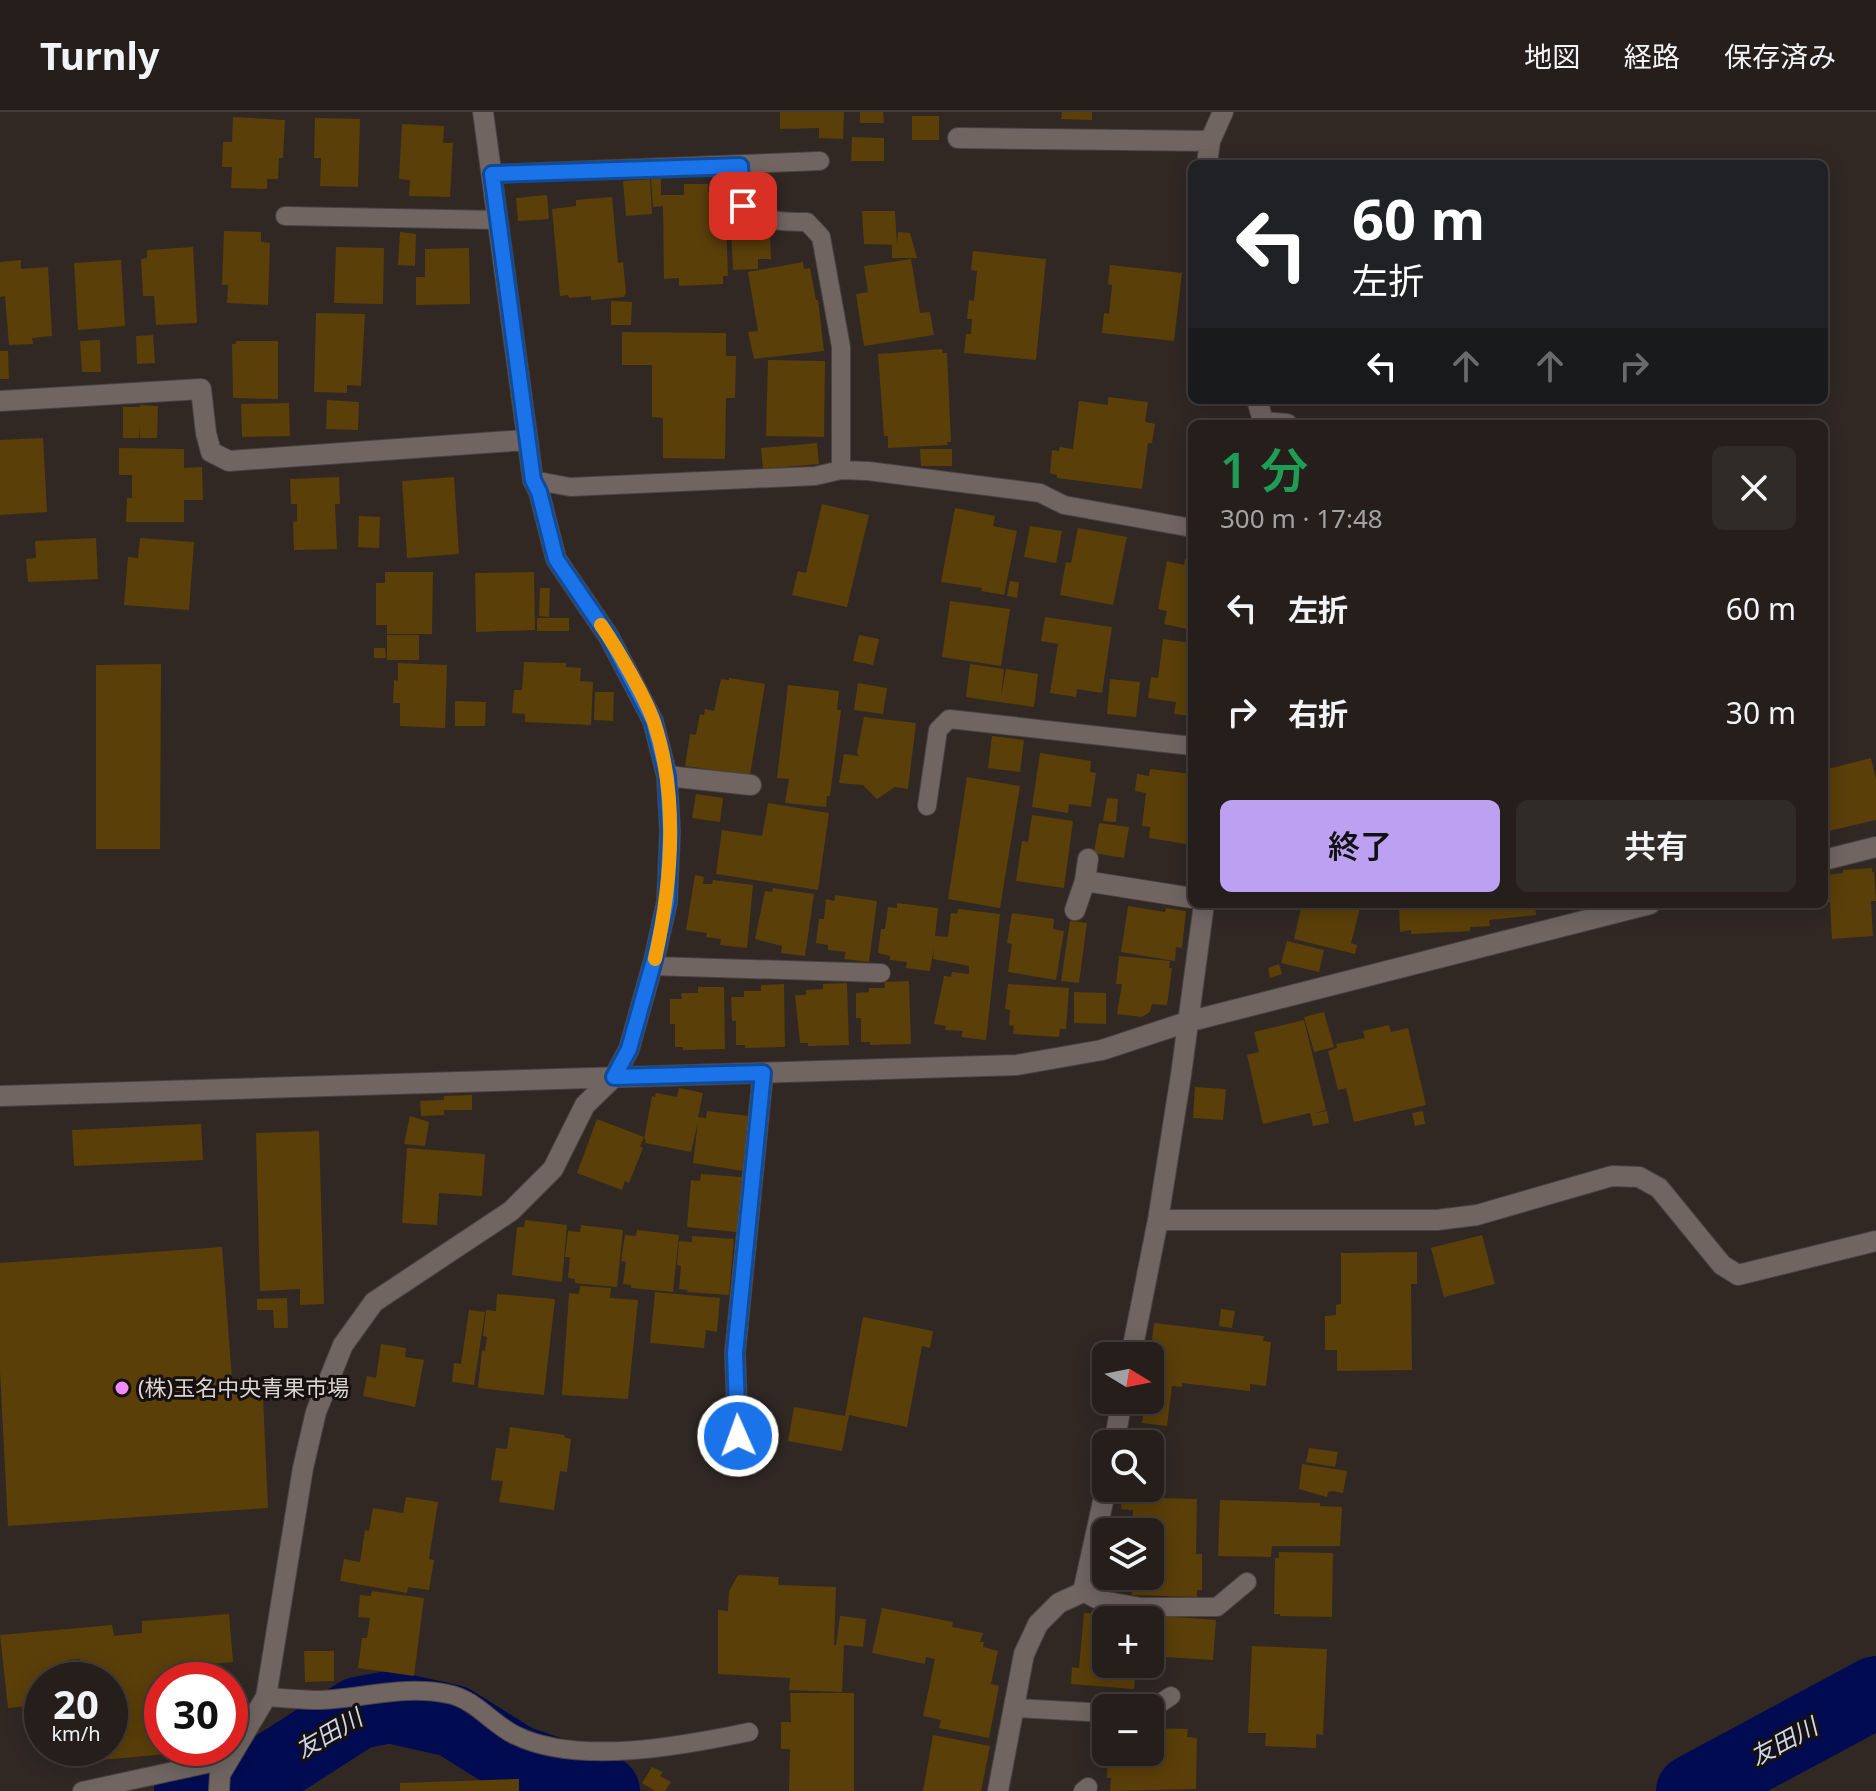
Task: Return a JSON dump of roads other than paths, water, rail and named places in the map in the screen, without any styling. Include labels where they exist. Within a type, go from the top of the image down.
[{"type":"street","points":[[223,1775],[266,1697],[303,1468],[316,1412],[343,1345],[374,1302],[511,1211],[553,1169],[585,1105],[614,1077],[629,1049],[667,902],[670,831],[667,776],[653,721],[609,637],[556,559],[539,492],[533,480],[483,112]]},
{"type":"street","points":[[1208,160],[1210,141],[1223,112]]},
{"type":"street","points":[[958,138],[1210,141]]},
{"type":"street","points":[[0,401],[201,389],[211,452],[229,461],[526,440]]},
{"type":"street","points":[[667,776],[751,785]]},
{"type":"street","points":[[1828,859],[1876,847]]},
{"type":"street","points":[[1075,910],[1085,881],[1088,859]]},
{"type":"street","points":[[1085,881],[1188,897]]},
{"type":"street","points":[[1134,1342],[1158,1220],[1203,908]]},
{"type":"street","points":[[0,1096],[1017,1065],[1102,1050],[1187,1022],[1634,908]]},
{"type":"street","points":[[738,1436],[735,1353],[763,1073]]},
{"type":"street","points":[[1158,1220],[1437,1220],[1477,1215],[1612,1176],[1639,1177],[1659,1188],[1722,1265],[1738,1275],[1876,1241]]},
{"type":"street","points":[[998,1791],[1024,1654],[1038,1624],[1059,1603],[1083,1592],[1103,1502]]},
{"type":"lane","points":[[492,174],[820,161]]},
{"type":"lane","points":[[740,166],[743,206],[756,216],[777,222],[807,222],[821,237],[841,347],[841,470]]},
{"type":"lane","points":[[285,216],[497,220]]},
{"type":"lane","points":[[533,480],[570,487],[815,476],[841,470],[868,471],[1040,493],[1064,505],[1188,527]]},
{"type":"lane","points":[[927,806],[938,730],[949,719],[1188,746]]},
{"type":"lane","points":[[652,966],[881,973]]},
{"type":"lane","points":[[1083,1592],[1096,1599],[1141,1607],[1217,1607],[1247,1582]]},
{"type":"lane","points":[[266,1697],[322,1700],[372,1692],[414,1690],[451,1694],[483,1710],[513,1735],[577,1753],[696,1743],[749,1732]]},
{"type":"lane","points":[[1164,1701],[1171,1696]]},
{"type":"lane","points":[[1016,1708],[1092,1712]]},
{"type":"lane","points":[[82,1791],[223,1775]]},
{"type":"waterway","name":"友田川","points":[[1692,1791],[1876,1692]]},
{"type":"waterway","name":"友田川","points":[[190,1791],[241,1788],[358,1713],[390,1707],[453,1721],[517,1761],[604,1791]]},
{"type":"place","name":"(株)玉名中央青果市場","points":[[122,1388]]}]
